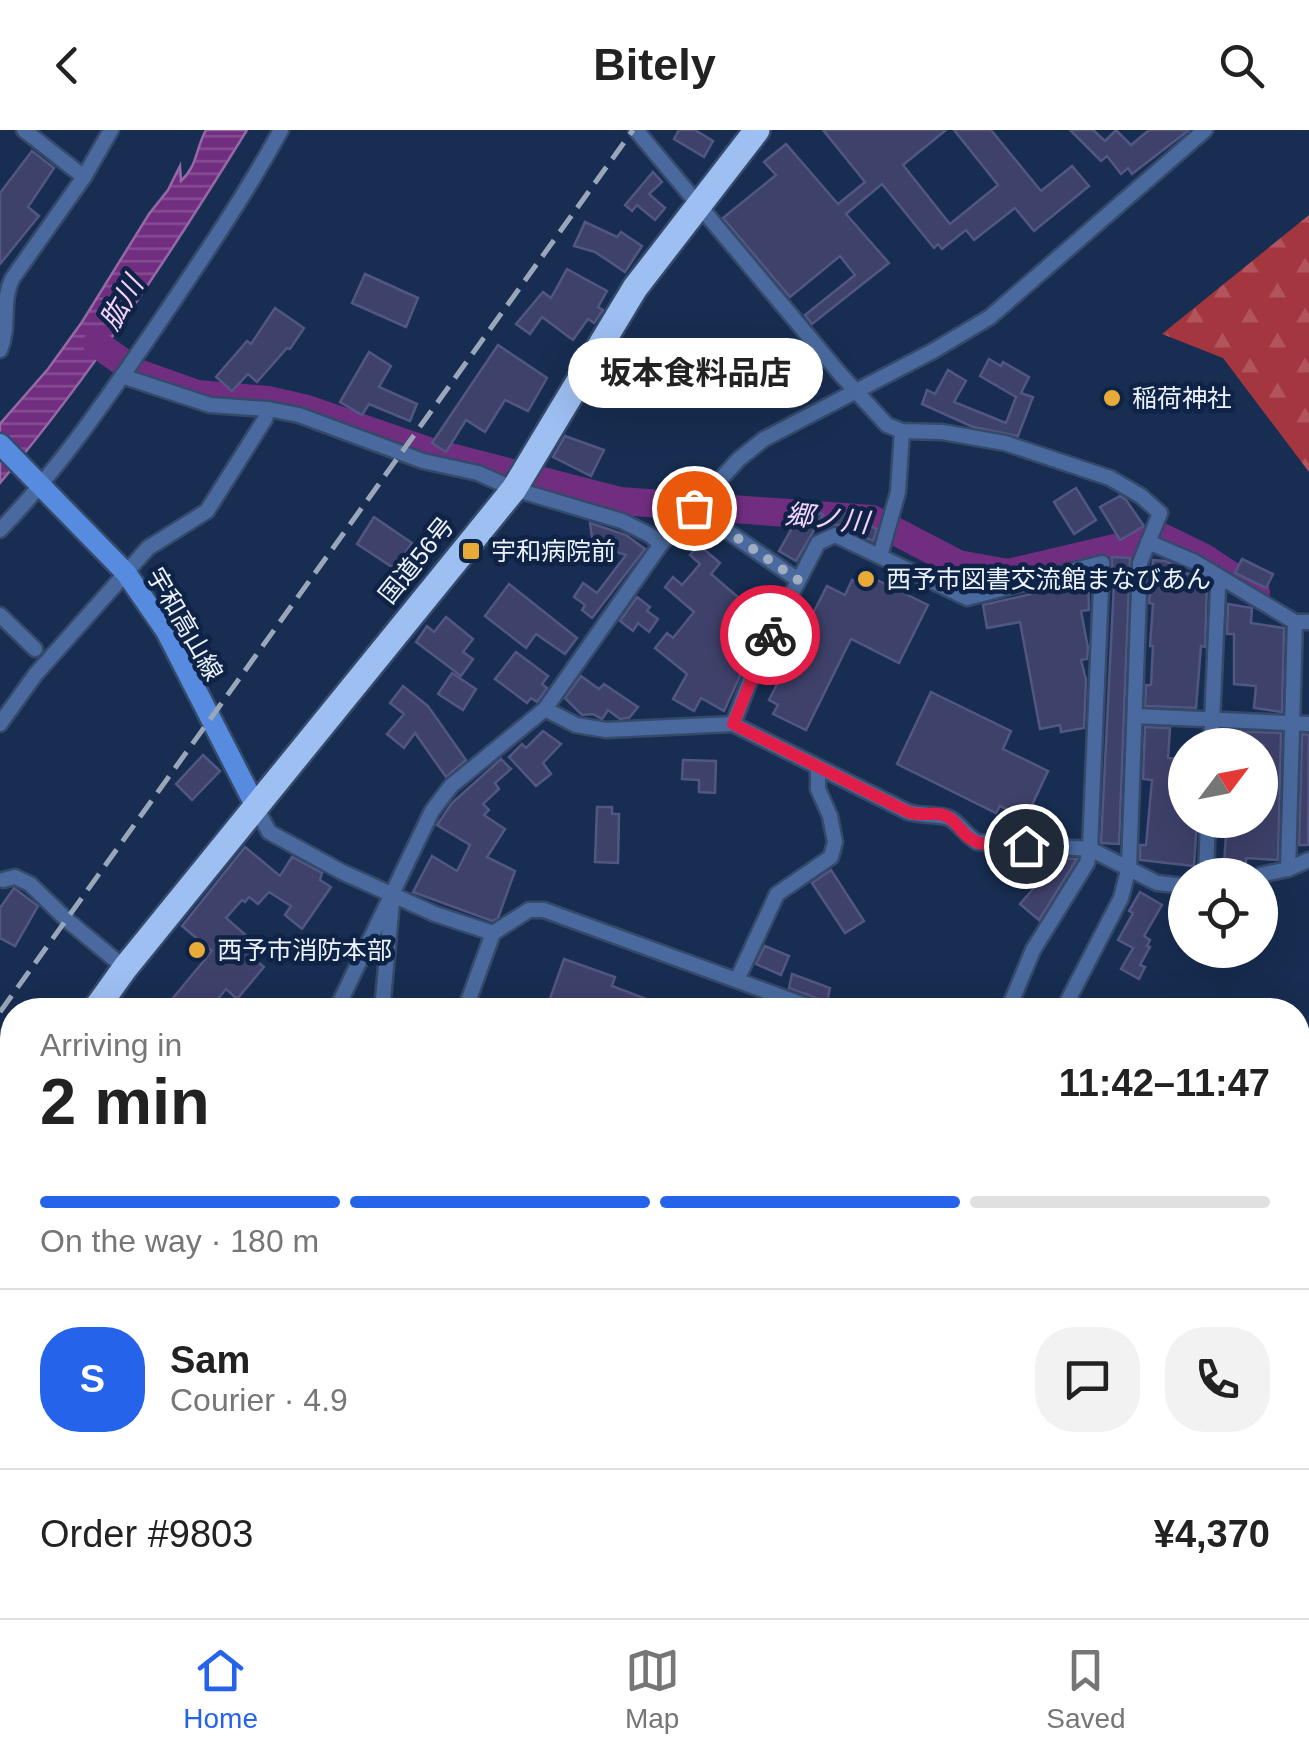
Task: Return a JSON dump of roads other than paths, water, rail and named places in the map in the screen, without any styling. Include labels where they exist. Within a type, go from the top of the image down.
[{"type":"highway","name":"国道56号","points":[[104,998],[514,488],[634,288],[757,130]]},
{"type":"main road","name":"宇和高山線","points":[[0,444],[126,573],[166,631],[256,807]]},
{"type":"street","points":[[24,130],[84,177]]},
{"type":"street","points":[[0,350],[6,334],[5,294],[111,130]]},
{"type":"street","points":[[0,530],[122,376],[197,266],[281,130]]},
{"type":"street","points":[[636,130],[887,425],[1006,444],[1110,478],[1160,513],[1140,562],[1129,867],[1121,898],[1069,998]]},
{"type":"street","points":[[342,998],[432,811],[451,786],[544,710],[661,544],[738,458],[764,439],[990,317],[1204,130]]},
{"type":"street","points":[[122,376],[210,406],[299,415],[423,461],[478,473],[622,521],[661,544]]},
{"type":"street","points":[[1,722],[36,675],[148,548],[207,511],[268,409]]},
{"type":"street","points":[[880,556],[898,492],[902,430]]},
{"type":"street","points":[[694,508],[798,580]]},
{"type":"street","points":[[733,724],[760,655],[818,542],[836,536],[967,598],[1102,563],[1090,849],[1087,863],[1033,950],[1013,998]]},
{"type":"street","points":[[1148,542],[1195,562],[1302,622],[1292,725],[1288,870]]},
{"type":"street","points":[[1212,728],[1218,588],[1222,580]]},
{"type":"street","points":[[0,615],[35,649]]},
{"type":"street","points":[[544,710],[576,725],[606,730],[733,724],[908,812],[925,817],[940,814],[953,820],[962,833],[977,842],[1090,849],[1157,882],[1168,884]]},
{"type":"street","points":[[1135,716],[1309,724]]},
{"type":"street","points":[[737,980],[777,894],[786,884],[831,857],[835,842],[830,816],[818,788],[818,767]]},
{"type":"street","points":[[256,807],[269,832],[392,896],[493,933]]},
{"type":"street","points":[[1278,872],[1309,860]]},
{"type":"street","points":[[3,880],[15,877],[30,884],[125,968]]},
{"type":"street","points":[[383,998],[392,896]]},
{"type":"street","points":[[469,998],[493,933],[530,910],[544,910],[786,998]]},
{"type":"water","name":"肱川","points":[[206,130],[247,130],[130,311],[0,483],[0,424],[82,322],[180,166],[181,181],[187,175]]},
{"type":"waterway","name":"郷ノ川","points":[[97,344],[138,373],[197,394],[268,400],[307,409],[431,452],[620,501],[872,519],[958,564],[1008,573],[1162,537],[1203,557],[1256,592]]},
{"type":"railway","points":[[10,998],[633,130]]},
{"type":"place","name":"稲荷神社","points":[[1112,398]]},
{"type":"place","name":"坂本食料品店","points":[[694,508]]},
{"type":"place","name":"宇和病院前","points":[[471,551]]},
{"type":"place","name":"西予市図書交流館まなびあん","points":[[866,579]]},
{"type":"place","name":"西予市消防本部","points":[[197,950]]}]
